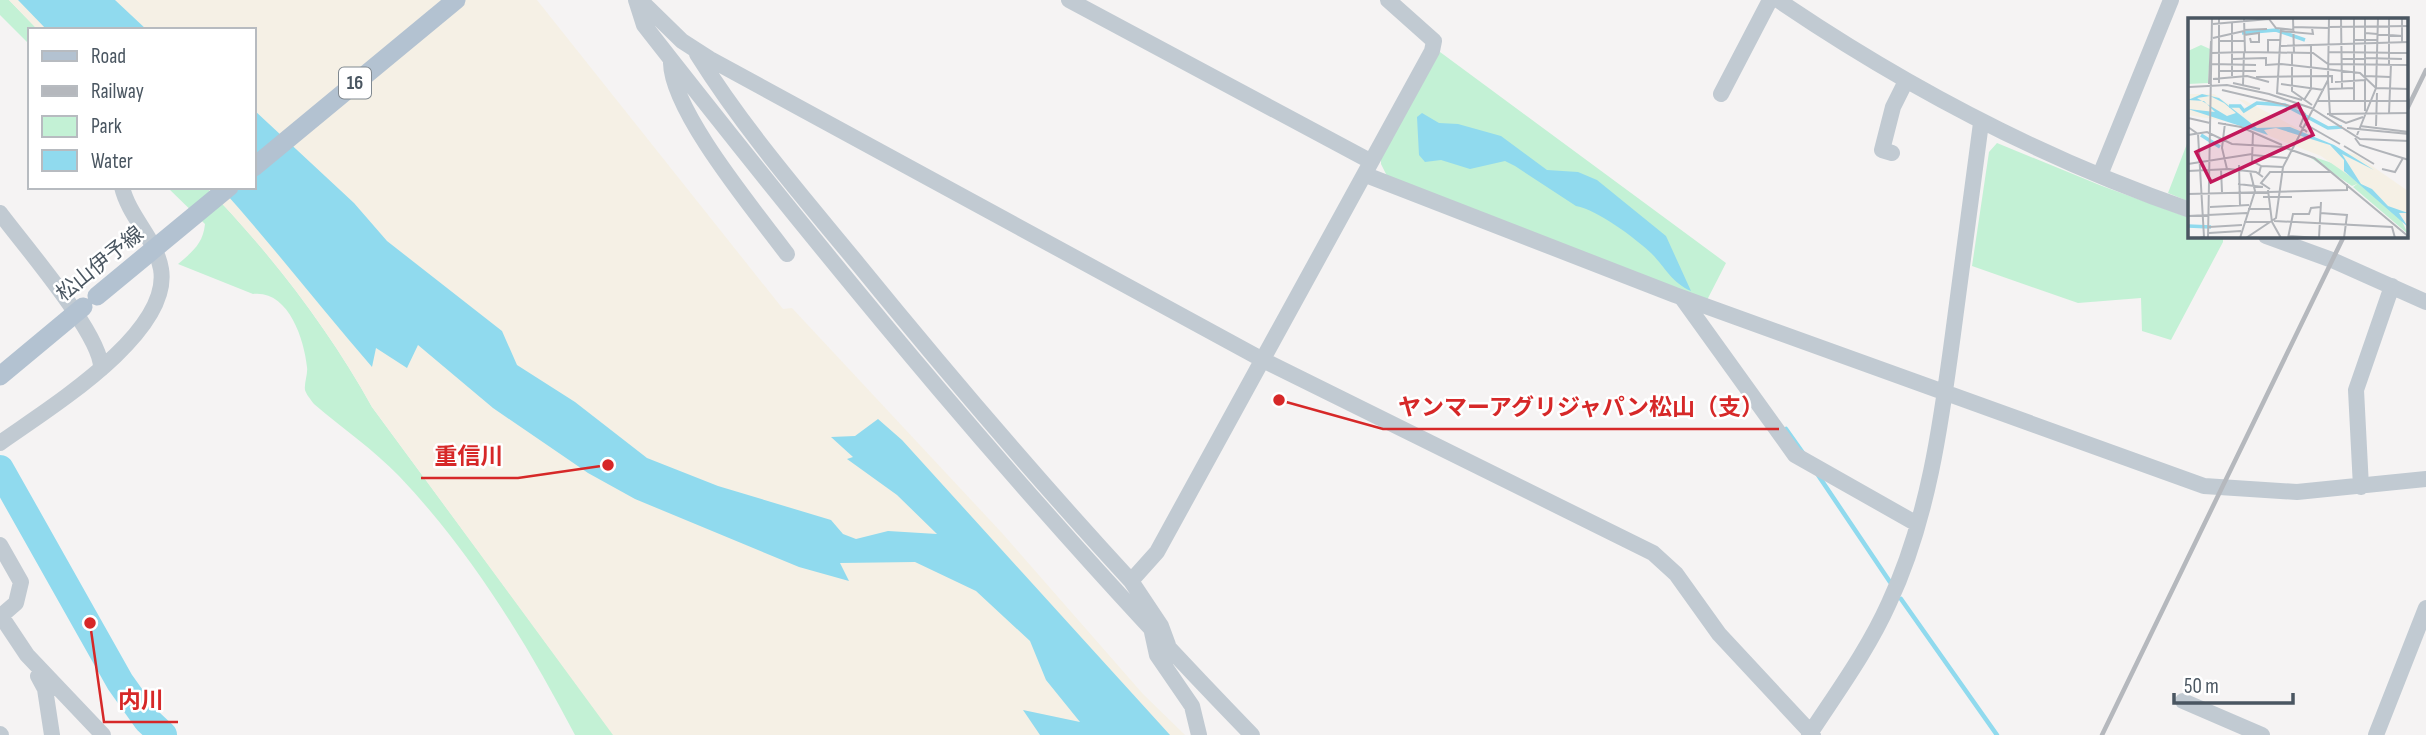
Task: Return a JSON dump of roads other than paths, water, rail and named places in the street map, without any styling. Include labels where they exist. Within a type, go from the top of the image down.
[{"type":"main road","name":"16","points":[[256,165],[456,0]]},
{"type":"main road","name":"松山伊予線","points":[[0,376],[227,189]]},
{"type":"street","points":[[638,0],[694,49],[1263,360],[1653,553],[1676,574],[1719,634],[1811,734],[1857,661],[1889,603],[1917,524],[1929,480],[1945,393],[1981,122]]},
{"type":"street","points":[[638,0],[643,25],[959,416],[1152,632],[1252,735]]},
{"type":"street","points":[[1069,0],[1094,6],[1165,52],[1368,168],[1682,298],[2204,486],[2270,492],[2361,487],[2426,479]]},
{"type":"street","points":[[1131,581],[1157,552],[1432,51],[1434,41],[1428,33],[1388,0]]},
{"type":"street","points":[[1721,94],[1770,0]]},
{"type":"street","points":[[1778,0],[1838,41],[1981,122],[2100,175],[2188,209]]},
{"type":"street","points":[[2100,175],[2171,0]]},
{"type":"street","points":[[694,49],[732,110],[867,275],[988,421],[1131,581],[1161,625],[1170,651]]},
{"type":"street","points":[[671,60],[671,74],[690,114],[787,254]]},
{"type":"street","points":[[1892,153],[1882,150],[1892,107],[1906,80]]},
{"type":"street","points":[[0,443],[101,369],[147,321],[162,279],[160,265],[131,214],[123,189]]},
{"type":"street","points":[[0,213],[64,296],[97,350],[101,369]]},
{"type":"street","points":[[2271,238],[2426,302]]},
{"type":"street","points":[[2361,487],[2356,390],[2392,286]]},
{"type":"street","points":[[1682,298],[1795,455],[1917,524]]},
{"type":"street","points":[[0,545],[21,582],[16,603],[1,616],[27,655],[45,689],[52,735]]},
{"type":"street","points":[[2376,735],[2426,608]]},
{"type":"street","points":[[1152,632],[1157,655],[1192,706],[1199,735]]},
{"type":"street","points":[[27,655],[103,735]]},
{"type":"street","points":[[2183,701],[2262,735]]},
{"type":"water","points":[[18,0],[115,0],[145,28],[45,28]]},
{"type":"water","points":[[256,112],[354,203],[387,241],[502,331],[517,365],[575,402],[647,458],[718,486],[831,520],[843,534],[856,539],[888,531],[937,534],[897,495],[847,459],[853,457],[831,437],[855,436],[878,419],[902,440],[1170,735],[1040,735],[1023,710],[1080,722],[1046,680],[1030,641],[976,591],[915,562],[840,563],[849,581],[799,567],[635,499],[588,473],[493,408],[418,345],[407,368],[376,348],[372,367],[222,189],[256,189]]},
{"type":"water","points":[[1422,113],[1439,123],[1458,124],[1501,136],[1547,170],[1578,172],[1597,180],[1666,236],[1691,291],[1679,284],[1651,253],[1616,225],[1576,206],[1505,161],[1470,169],[1441,160],[1425,162],[1419,155],[1417,117]]},
{"type":"waterway","points":[[1786,429],[1803,453]]},
{"type":"waterway","points":[[0,469],[120,682],[147,720],[163,735]]},
{"type":"waterway","points":[[1818,475],[1890,582]]},
{"type":"waterway","points":[[1901,599],[1997,735]]},
{"type":"railway","points":[[2408,107],[2426,70]]},
{"type":"railway","points":[[2102,735],[2343,238]]},
{"type":"place","name":"ヤンマーアグリジャパン松山（支）","points":[[1279,400]]},
{"type":"place","name":"重信川","points":[[608,465]]},
{"type":"place","name":"内川","points":[[90,623]]}]
